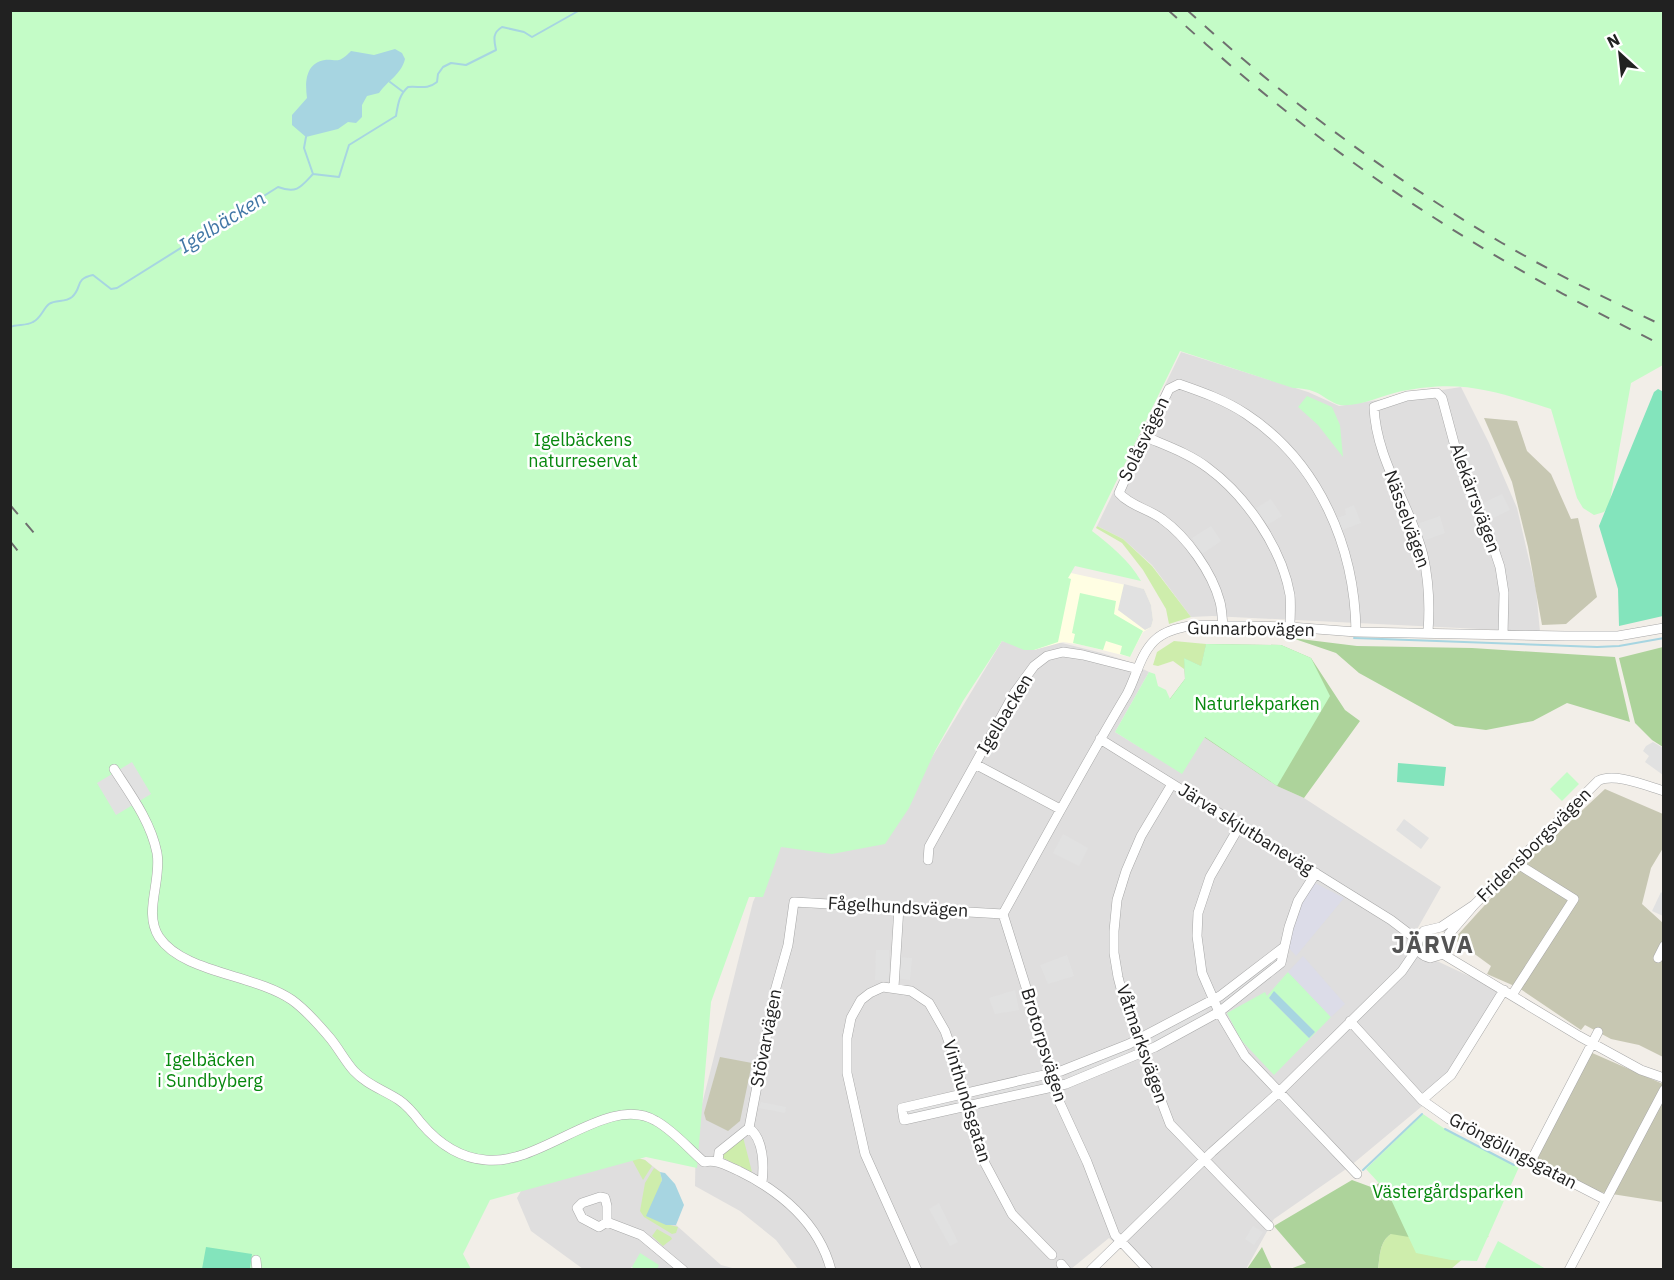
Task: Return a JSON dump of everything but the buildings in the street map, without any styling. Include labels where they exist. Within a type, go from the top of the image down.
[{"type":"street","name":"Solåsvägen","points":[[1223,625],[1217,595],[1206,571],[1188,544],[1161,518],[1124,499],[1119,493],[1169,389],[1179,384],[1246,414],[1272,434],[1295,457],[1324,498],[1340,535],[1356,602],[1356,632]]},
{"type":"street","name":"Alekärrsvägen","points":[[1374,407],[1407,396],[1437,393],[1442,398],[1460,465],[1489,534],[1500,567],[1504,593],[1503,635]]},
{"type":"street","name":"Nässelvägen","points":[[1374,407],[1375,424],[1386,462],[1422,553],[1430,588],[1428,632]]},
{"type":"street","points":[[1146,437],[1185,454],[1209,468],[1250,510],[1266,531],[1287,582],[1290,597],[1290,627]]},
{"type":"street","name":"Gunnarbovägen","points":[[1003,914],[1129,690],[1146,650],[1166,633],[1181,627],[1196,625],[1290,627],[1356,632],[1618,636],[1664,628]]},
{"type":"street","name":"Igelbacken","points":[[928,860],[929,847],[1024,678],[1034,666],[1047,656],[1063,652],[1138,669]]},
{"type":"street","name":"Järva skjutbaneväg","points":[[1100,739],[1316,873],[1338,889],[1391,920],[1417,932]]},
{"type":"street","name":"Igelbacken","points":[[975,764],[1060,809]]},
{"type":"street","points":[[114,769],[142,814],[155,846],[158,862],[152,918],[160,939],[184,960],[251,981],[290,999],[330,1038],[359,1077],[400,1101],[440,1143],[458,1153],[479,1159],[508,1159],[527,1154],[612,1115],[638,1113],[656,1120],[704,1162],[718,1162],[762,1183],[783,1198],[803,1217],[823,1246],[831,1269]]},
{"type":"street","name":"Fridensborgsvägen","points":[[1444,942],[1474,905],[1598,781],[1604,778],[1615,778],[1664,791]]},
{"type":"street","name":"Våtmarksvägen","points":[[1172,784],[1141,836],[1126,871],[1115,911],[1114,953],[1126,1008],[1170,1124],[1204,1159]]},
{"type":"street","points":[[1239,827],[1210,877],[1198,913],[1197,936],[1202,973],[1219,1012],[1245,1056],[1357,1174]]},
{"type":"street","points":[[1350,1021],[1422,1100],[1450,1075],[1574,899],[1521,866]]},
{"type":"street","points":[[1284,947],[1213,1000],[1138,1040],[1050,1074],[902,1108],[904,1120],[1073,1081],[1142,1052],[1219,1012],[1281,963],[1298,901],[1316,873]]},
{"type":"street","name":"Fågelhundsvägen","points":[[794,902],[1003,914]]},
{"type":"street","name":"Stövarvägen","points":[[749,1128],[774,991],[788,945],[794,902]]},
{"type":"street","name":"Fridensborgsvägen","points":[[1435,929],[1474,905]]},
{"type":"street","points":[[899,907],[894,987],[883,987],[870,993],[861,1000],[851,1018],[847,1038],[847,1073],[865,1154],[917,1269]]},
{"type":"street","name":"Brotorpsvägen","points":[[1003,914],[1030,1000],[1053,1086],[1119,1240]]},
{"type":"street","points":[[1091,1269],[1204,1159],[1278,1093],[1402,971],[1417,946],[1419,937],[1417,932],[1435,929],[1441,934],[1444,942],[1441,953],[1435,958],[1427,958],[1402,971]]},
{"type":"street","points":[[1417,946],[1420,954],[1427,958]]},
{"type":"street","points":[[1658,958],[1664,946]]},
{"type":"street","points":[[1441,953],[1592,1043],[1641,1070],[1664,1078]]},
{"type":"street","name":"Vinthundsgatan","points":[[894,987],[911,991],[929,1003],[945,1031],[965,1094],[980,1154],[1012,1214],[1052,1255]]},
{"type":"street","points":[[1531,1161],[1598,1032]]},
{"type":"street","points":[[1569,1269],[1664,1090]]},
{"type":"street","name":"Gröngölingsgatan","points":[[1422,1100],[1449,1119],[1606,1200]]},
{"type":"street","points":[[718,1162],[719,1152],[749,1128],[758,1140],[764,1168],[762,1183]]},
{"type":"street","points":[[1204,1159],[1269,1226]]},
{"type":"street","points":[[607,1222],[641,1235],[683,1269]]},
{"type":"street","points":[[1119,1240],[1148,1269]]},
{"type":"shaded area","points":[[1181,352],[1308,392],[1339,406],[1461,387],[1489,443],[1517,508],[1536,590],[1540,632],[1212,616],[1191,617],[1152,565],[1123,539],[1097,526]]},
{"type":"shaded area","points":[[1484,418],[1517,421],[1527,451],[1551,474],[1571,519],[1578,518],[1597,597],[1566,624],[1542,625],[1528,547],[1512,482]]},
{"type":"shaded area","points":[[1502,494],[1510,510],[1489,520],[1481,504]]},
{"type":"shaded area","points":[[1271,499],[1282,516],[1267,525],[1256,508]]},
{"type":"shaded area","points":[[1354,505],[1361,523],[1342,530],[1337,518],[1346,515],[1345,509]]},
{"type":"shaded area","points":[[1440,516],[1445,533],[1423,541],[1417,524]]},
{"type":"shaded area","points":[[1211,526],[1221,541],[1202,554],[1192,538]]},
{"type":"shaded area","points":[[1071,573],[1144,589],[1151,605],[1153,620],[1151,627],[1143,632],[1130,657],[1063,642],[1034,650],[1053,601]]},
{"type":"shaded area","points":[[1124,584],[1144,589],[1151,605],[1153,620],[1151,627],[1145,630],[1118,610]]},
{"type":"shaded area","points":[[1002,641],[1034,650],[1058,642],[1127,661],[1149,672],[1115,732],[1182,773],[1204,736],[1277,786],[1304,798],[1441,887],[1407,947],[1501,991],[1427,1102],[1349,1167],[1274,1219],[1246,1269],[1146,1269],[1109,1238],[1071,1269],[798,1269],[776,1240],[740,1211],[695,1186],[696,1128],[753,902],[781,840],[920,777]]},
{"type":"shaded area","points":[[1653,742],[1663,748],[1663,775],[1645,762],[1649,756],[1643,751]]},
{"type":"shaded area","points":[[132,762],[151,794],[116,815],[97,783]]},
{"type":"shaded area","points":[[1605,789],[1663,814],[1663,848],[1651,868],[1642,904],[1663,923],[1663,1057],[1639,1045],[1611,1039],[1585,1025],[1581,1030],[1519,988],[1487,974],[1491,966],[1454,939],[1534,851],[1541,849]]},
{"type":"shaded area","points":[[1404,819],[1429,838],[1421,849],[1396,830]]},
{"type":"shaded area","points":[[1063,834],[1088,848],[1079,866],[1053,853]]},
{"type":"shaded area","points":[[1313,882],[1344,898],[1296,956],[1288,947],[1300,904]]},
{"type":"shaded area","points":[[1661,892],[1663,894],[1663,916],[1652,911]]},
{"type":"shaded area","points":[[876,950],[889,950],[889,981],[875,980]]},
{"type":"shaded area","points":[[1274,954],[1281,963],[1227,1006],[1220,996]]},
{"type":"shaded area","points":[[1067,955],[1074,976],[1048,984],[1040,965]]},
{"type":"shaded area","points":[[1303,956],[1345,1004],[1331,1017],[1288,972]]},
{"type":"shaded area","points":[[898,957],[912,958],[910,980],[896,978]]},
{"type":"shaded area","points":[[1015,990],[1019,1010],[995,1014],[989,998]]},
{"type":"shaded area","points":[[1203,1005],[1209,1017],[1155,1047],[1148,1035]]},
{"type":"shaded area","points":[[1126,1045],[1129,1059],[1073,1081],[1068,1069]]},
{"type":"shaded area","points":[[1590,1052],[1663,1084],[1663,1202],[1599,1192],[1534,1159]]},
{"type":"shaded area","points":[[720,1057],[752,1063],[740,1121],[728,1131],[706,1120],[704,1113]]},
{"type":"shaded area","points":[[1035,1077],[1037,1090],[981,1102],[979,1090]]},
{"type":"shaded area","points":[[948,1098],[950,1109],[910,1118],[907,1107]]},
{"type":"shaded area","points":[[761,1102],[786,1107],[785,1113],[759,1108]]},
{"type":"shaded area","points":[[630,1156],[645,1160],[660,1172],[666,1224],[676,1225],[721,1265],[736,1269],[635,1270],[632,1267],[628,1270],[583,1269],[531,1231],[517,1198],[525,1184]]},
{"type":"shaded area","points":[[939,1203],[958,1242],[950,1246],[929,1209]]},
{"type":"shaded area","points":[[1253,1226],[1263,1232],[1254,1245],[1245,1239]]},
{"type":"green space","name":"Igelbäckens naturreservat","points":[[11,11],[1663,11],[1663,365],[1631,383],[1609,506],[1604,512],[1594,515],[1583,508],[1577,498],[1551,409],[1495,392],[1443,386],[1402,391],[1363,403],[1340,405],[1318,393],[1293,388],[1180,351],[1092,531],[1125,560],[1141,581],[1075,566],[1068,578],[1071,579],[1058,642],[1034,650],[1024,650],[1002,641],[963,701],[935,751],[909,808],[885,844],[832,854],[781,847],[763,897],[749,897],[711,1002],[697,1168],[646,1157],[490,1200],[463,1254],[471,1269],[11,1269]]},
{"type":"green space","points":[[1658,389],[1664,392],[1663,616],[1619,626],[1618,589],[1599,526],[1654,392]]},
{"type":"green space","points":[[1307,396],[1332,407],[1340,425],[1343,457],[1318,425],[1298,407]]},
{"type":"green space","points":[[1097,526],[1123,539],[1152,566],[1191,617],[1169,624],[1166,609],[1143,570],[1122,543],[1096,528]]},
{"type":"green space","points":[[1080,593],[1116,601],[1114,614],[1143,631],[1130,657],[1120,654],[1122,646],[1106,641],[1103,650],[1073,643],[1075,634],[1072,633]]},
{"type":"green space","points":[[1292,638],[1357,646],[1472,648],[1615,657],[1630,722],[1567,703],[1533,721],[1486,730],[1455,726],[1359,673],[1336,653]]},
{"type":"green space","points":[[1174,641],[1206,644],[1201,666],[1184,658],[1184,669],[1173,661],[1158,666],[1153,665],[1157,652]]},
{"type":"green space","name":"Naturlekparken","points":[[1206,644],[1281,645],[1311,658],[1345,710],[1360,721],[1304,798],[1277,786],[1204,737],[1169,700],[1185,679],[1184,658],[1201,666]]},
{"type":"green space","name":"Naturlekparken","points":[[1206,644],[1281,645],[1311,658],[1330,696],[1277,786],[1205,737],[1182,774],[1115,732],[1149,672],[1155,674],[1158,686],[1166,690],[1170,699],[1185,679],[1184,658],[1201,666]]},
{"type":"green space","points":[[1664,647],[1663,747],[1652,740],[1635,723],[1619,658]]},
{"type":"green space","points":[[1398,763],[1446,767],[1444,786],[1397,782]]},
{"type":"green space","points":[[1567,772],[1579,784],[1562,801],[1550,789]]},
{"type":"green space","points":[[1431,934],[1439,939],[1440,943],[1435,951],[1431,952],[1423,947],[1422,943],[1427,935]]},
{"type":"green space","points":[[1288,972],[1331,1017],[1274,1075],[1241,1040],[1227,1013],[1265,992],[1267,996]],"holes":[[[1274,992],[1315,1032],[1309,1038],[1269,998]]]},
{"type":"green space","name":"Västergårdsparken","points":[[1423,1114],[1445,1129],[1519,1167],[1477,1261],[1451,1260],[1416,1253],[1388,1193],[1366,1169]]},
{"type":"green space","points":[[743,1137],[752,1172],[723,1158],[723,1155]]},
{"type":"green space","points":[[630,1156],[645,1160],[652,1166],[643,1180]]},
{"type":"green space","points":[[654,1168],[660,1172],[662,1180],[658,1191],[666,1224],[678,1227],[676,1233],[672,1234],[644,1217],[640,1211],[645,1183]]},
{"type":"green space","points":[[1352,1180],[1371,1187],[1386,1180],[1415,1238],[1391,1234],[1387,1237],[1381,1250],[1378,1269],[1290,1269],[1306,1263],[1274,1226]]},
{"type":"green space","points":[[657,1229],[672,1239],[663,1246],[652,1236]]},
{"type":"green space","points":[[1474,1231],[1489,1236],[1451,1269],[1378,1270],[1382,1245],[1391,1234]]},
{"type":"green space","points":[[1498,1241],[1546,1269],[1487,1269],[1485,1267]]},
{"type":"green space","points":[[206,1247],[252,1254],[250,1269],[202,1269]]},
{"type":"green space","points":[[1262,1247],[1272,1269],[1247,1269]]},
{"type":"green space","points":[[640,1253],[659,1265],[657,1269],[632,1267]]},
{"type":"water","points":[[395,49],[402,53],[405,59],[403,65],[379,93],[367,96],[362,105],[362,117],[356,123],[348,122],[338,129],[306,137],[292,125],[292,115],[307,98],[308,74],[313,65],[325,60],[341,59],[351,51],[374,55]]},
{"type":"water","points":[[1274,991],[1315,1032],[1309,1038],[1269,998]]},
{"type":"water","points":[[660,1172],[665,1173],[675,1184],[684,1205],[676,1225],[666,1225],[646,1216],[662,1180]]},
{"type":"waterway","name":"Igelbäcken","points":[[10,327],[33,322],[49,304],[69,299],[81,281],[87,277],[93,275],[111,289],[117,288],[278,187],[290,190],[298,188],[313,174],[339,177],[349,145],[396,116],[398,104],[408,87],[430,86],[437,82],[438,74],[443,67],[451,63],[466,65],[496,50],[495,34],[502,27],[524,32],[532,37],[580,10]]},
{"type":"waterway","points":[[390,82],[402,91]]},
{"type":"waterway","points":[[306,137],[304,148],[313,174]]},
{"type":"waterway","points":[[1354,638],[1597,647],[1619,646],[1664,638]]},
{"type":"waterway","points":[[1363,1170],[1422,1114]]},
{"type":"waterway","points":[[1445,1129],[1514,1165]]},
{"type":"railway","points":[[1168,10],[1296,119],[1398,194],[1518,269],[1664,346]]},
{"type":"railway","points":[[1187,10],[1261,74],[1338,135],[1419,191],[1522,254],[1664,326]]},
{"type":"railway","points":[[10,505],[41,541]]},
{"type":"railway","points":[[10,541],[21,555]]},
{"type":"district","name":"JÄRVA","points":[[1433,945]]},
{"type":"park label","name":"Igelbäcken i Sundbyberg","points":[[210,1070]]}]
